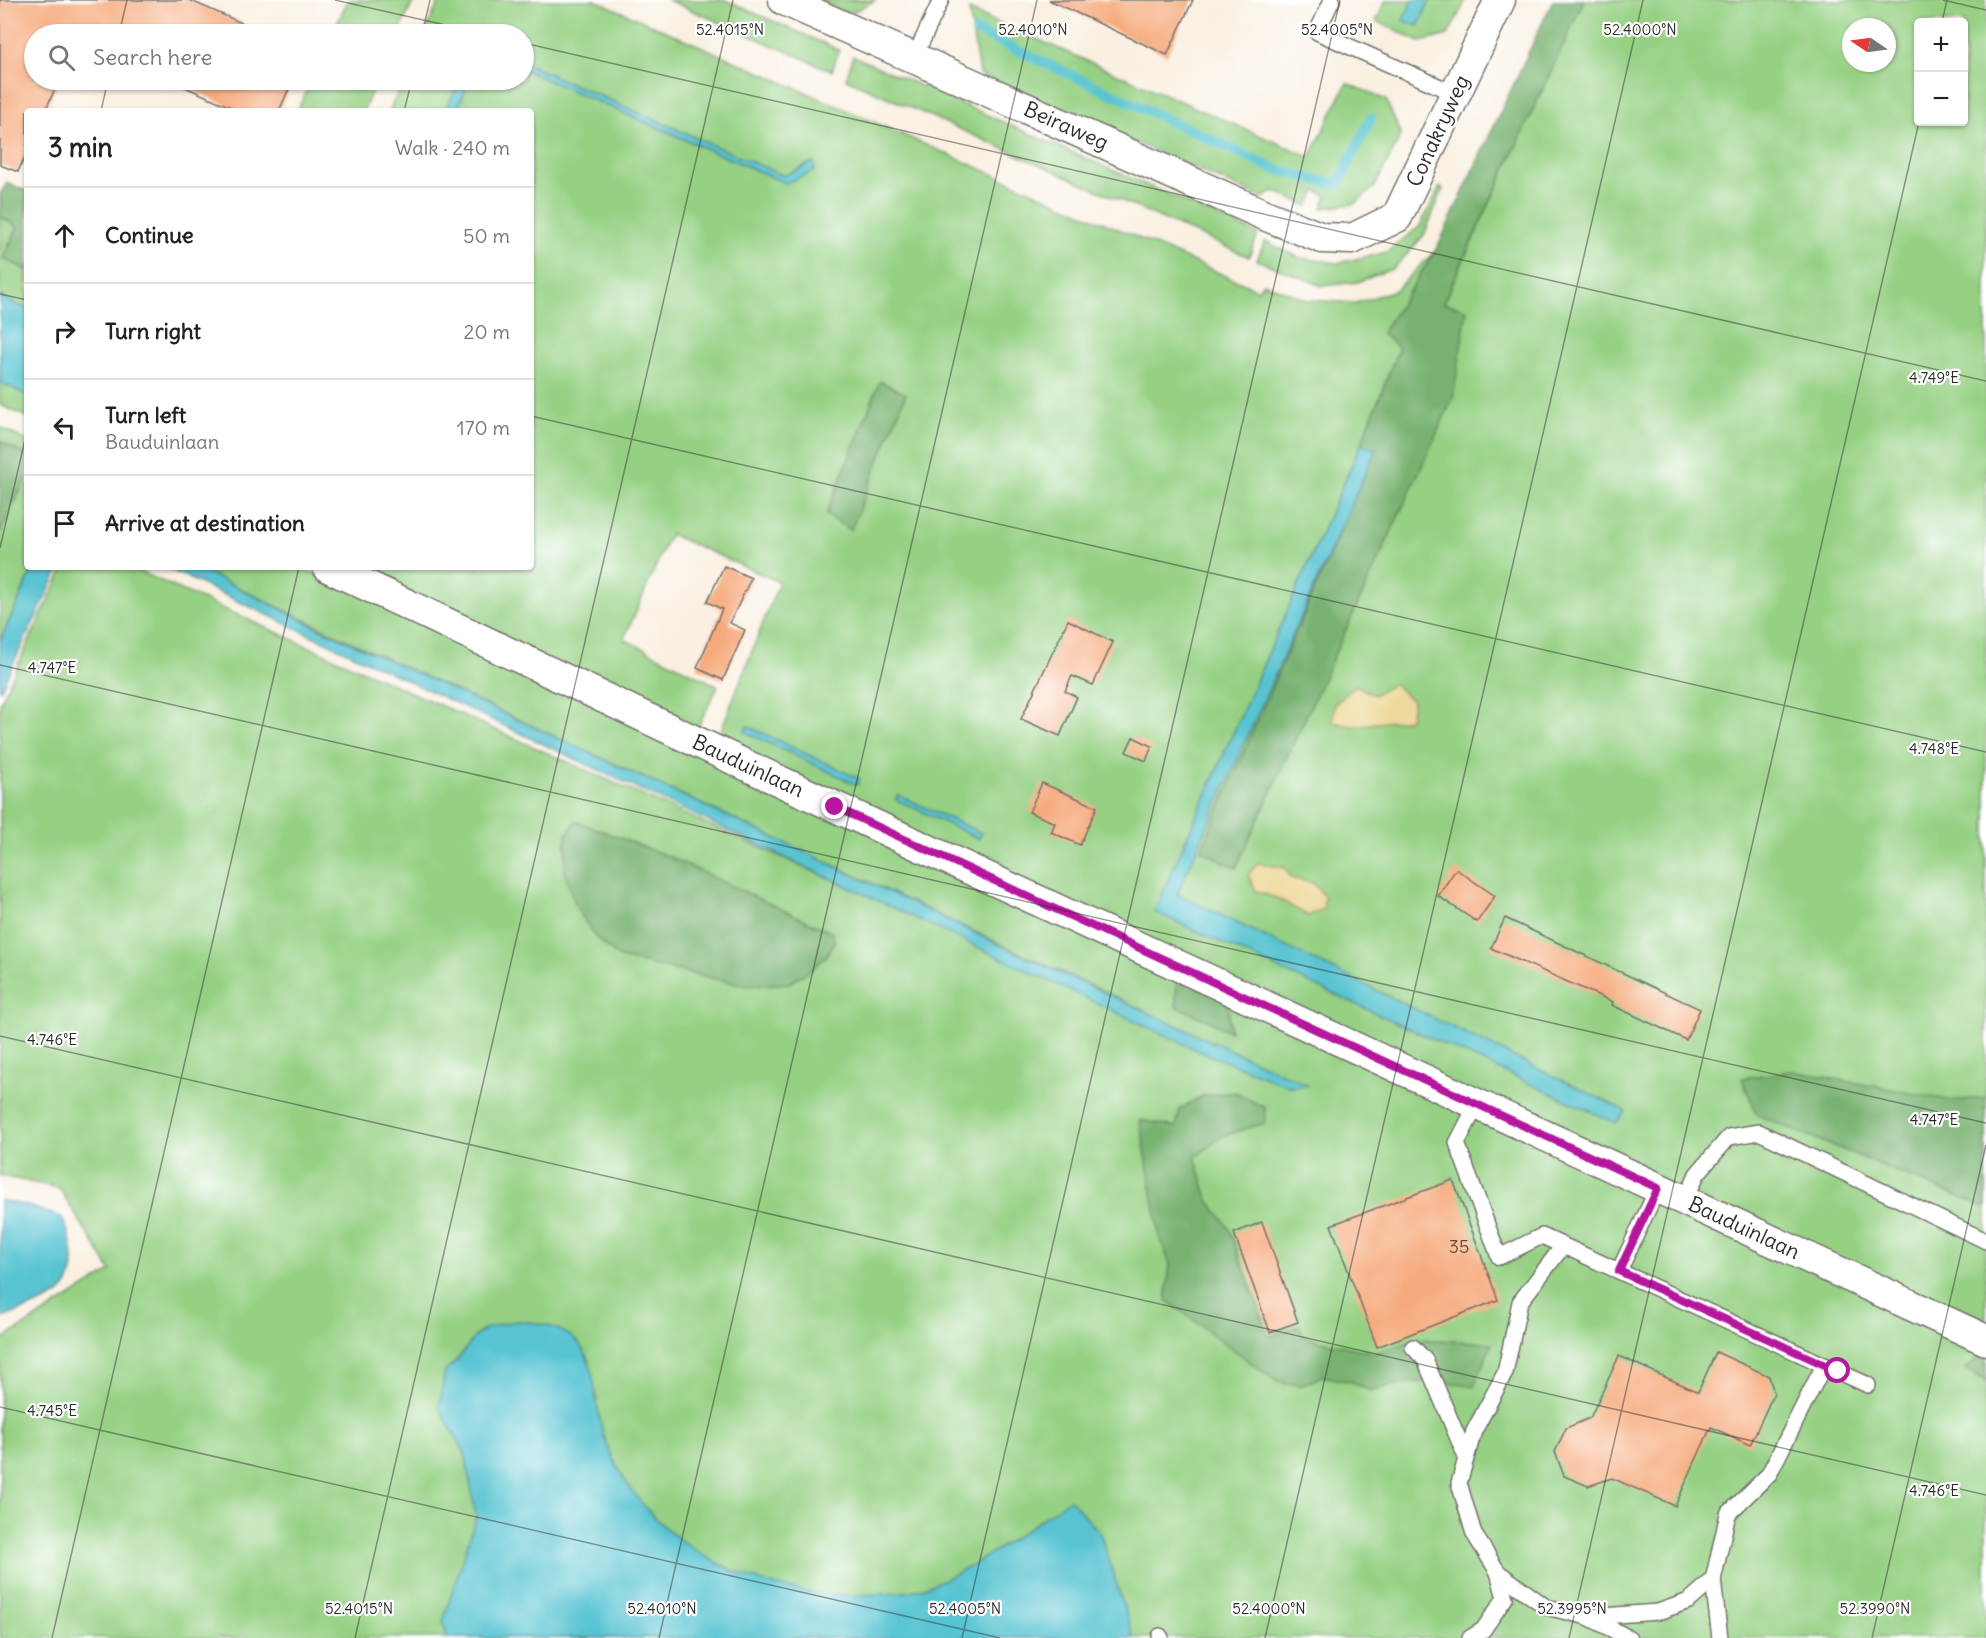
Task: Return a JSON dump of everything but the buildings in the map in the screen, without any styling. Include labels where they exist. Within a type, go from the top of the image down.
[{"type":"street","name":"Beiraweg","points":[[784,0],[1322,238],[1352,239]]},
{"type":"street","name":"Conakryweg","points":[[1352,239],[1397,217],[1500,0]]},
{"type":"street","name":"Bauduinlaan","points":[[334,570],[781,782],[1986,1340]]},
{"type":"lane","points":[[914,58],[941,0]]},
{"type":"lane","points":[[1332,0],[1317,32],[1456,94]]},
{"type":"lane","points":[[1477,1104],[1457,1143],[1499,1257],[1542,1236],[1868,1385]]},
{"type":"lane","points":[[1685,1201],[1697,1174],[1729,1137],[1759,1132],[1986,1241]]},
{"type":"lane","points":[[1619,1271],[1658,1188]]},
{"type":"lane","points":[[1470,1638],[1482,1630],[1504,1598],[1498,1572],[1474,1534],[1459,1483],[1474,1431],[1505,1373],[1520,1302],[1563,1246]]},
{"type":"lane","points":[[1413,1347],[1425,1360],[1466,1457]]},
{"type":"lane","points":[[1720,1638],[1713,1580],[1728,1514],[1769,1474],[1824,1365]]},
{"type":"lane","points":[[1498,1572],[1546,1607],[1587,1617],[1629,1638]]},
{"type":"lane","points":[[1587,1617],[1658,1612],[1689,1601],[1713,1580]]},
{"type":"green space","points":[[348,0],[414,0],[403,24],[337,24]]},
{"type":"green space","points":[[440,0],[595,0],[1258,290],[1263,283],[1308,300],[1356,303],[1396,290],[1436,250],[1382,333],[1399,348],[1361,444],[1154,912],[1163,915],[1177,894],[1376,449],[1584,0],[1986,0],[1986,1638],[0,1638],[0,1341],[111,1271],[59,1188],[0,1176],[0,703],[63,570],[137,570],[1120,1008],[1123,1000],[427,678],[202,570],[307,570],[325,578],[345,570],[534,570],[534,108],[457,108],[465,90],[534,90],[534,74],[786,183],[813,162],[784,176],[534,67],[534,24],[429,24]],"holes":[[[670,534],[779,582],[718,738],[698,727],[718,686],[624,639]]]},
{"type":"green space","points":[[668,0],[725,0],[839,50],[832,71]]},
{"type":"green space","points":[[818,0],[876,0],[849,14]]},
{"type":"green space","points":[[1386,0],[1413,0],[1404,20],[1418,26],[1430,0],[1466,0],[1448,35],[1420,42],[1376,21]]},
{"type":"green space","points":[[1553,0],[1584,0],[1443,303],[1467,309],[1453,398],[1236,868],[1201,850],[1376,449],[1361,444],[1399,348],[1382,333],[1436,250]]},
{"type":"green space","points":[[969,10],[1310,157],[1347,83],[1386,100],[1401,135],[1375,187],[1354,204],[1322,208],[1327,196],[1316,191],[1308,206],[1274,191],[1262,198],[979,74]]},
{"type":"green space","points":[[853,56],[1258,234],[1249,257],[846,79]]},
{"type":"green space","points":[[307,90],[372,90],[364,108],[298,108]]},
{"type":"green space","points":[[399,90],[455,90],[447,108],[390,108]]},
{"type":"green space","points":[[7,183],[24,190],[24,268],[3,258],[18,227],[0,216],[0,194]]},
{"type":"green space","points":[[1440,187],[1443,189],[1424,235],[1394,268],[1358,282],[1322,286],[1257,260],[1265,241],[1300,258],[1338,263],[1387,252],[1420,226]]},
{"type":"green space","points":[[0,216],[18,227],[3,258],[24,268],[24,310],[0,297]]},
{"type":"green space","points":[[0,381],[24,393],[24,416],[0,405]]},
{"type":"green space","points":[[880,381],[906,394],[851,530],[826,515]]},
{"type":"green space","points":[[0,427],[24,439],[24,454],[0,441]]},
{"type":"green space","points":[[0,441],[24,454],[24,482],[0,533]]},
{"type":"green space","points":[[24,482],[24,570],[33,570],[0,641],[0,533]]},
{"type":"green space","points":[[576,821],[670,857],[833,933],[834,943],[826,956],[811,970],[789,983],[748,986],[620,958],[597,939],[577,909],[565,874],[566,835]]},
{"type":"green space","points":[[1177,976],[1228,1000],[1230,1031],[1176,1006]]},
{"type":"green space","points":[[1792,1071],[1954,1101],[1986,1097],[1986,1208],[1757,1115],[1742,1078]]},
{"type":"green space","points":[[1235,1092],[1265,1108],[1265,1123],[1223,1136],[1195,1157],[1208,1199],[1229,1228],[1269,1336],[1299,1326],[1304,1337],[1375,1353],[1418,1339],[1492,1343],[1474,1386],[1447,1382],[1422,1382],[1370,1391],[1352,1382],[1322,1376],[1303,1385],[1279,1383],[1166,1300],[1170,1264],[1159,1235],[1140,1120],[1176,1127],[1180,1109],[1202,1096]]},
{"type":"green space","points":[[1983,1354],[1986,1355],[1986,1381],[1965,1369]]},
{"type":"sand","points":[[1394,684],[1413,702],[1410,719],[1351,726],[1332,722],[1335,704],[1356,685],[1374,695]]},
{"type":"sand","points":[[1258,863],[1285,868],[1291,878],[1313,883],[1325,897],[1323,909],[1308,916],[1279,899],[1256,891],[1248,875]]},
{"type":"water","points":[[1413,0],[1430,0],[1418,26],[1403,20]]},
{"type":"water","points":[[534,67],[784,176],[813,162],[815,171],[786,183],[534,74]]},
{"type":"water","points":[[455,90],[465,90],[457,108],[447,108]]},
{"type":"water","points":[[0,296],[24,308],[24,394],[0,382]]},
{"type":"water","points":[[1361,444],[1376,449],[1177,894],[1626,1111],[1616,1123],[1154,912]]},
{"type":"water","points":[[33,570],[59,570],[0,691],[0,641]]},
{"type":"water","points":[[171,570],[202,570],[321,629],[816,857],[1004,947],[1308,1085],[1292,1087],[1201,1052]]},
{"type":"water","points":[[747,726],[860,779],[857,785],[745,732]]},
{"type":"water","points":[[898,795],[981,833],[979,839],[895,799]]},
{"type":"water","points":[[0,1200],[62,1217],[72,1247],[73,1258],[70,1279],[57,1295],[0,1319]]},
{"type":"water","points":[[518,1321],[549,1326],[569,1335],[582,1348],[590,1365],[602,1429],[610,1452],[629,1486],[654,1516],[683,1541],[715,1562],[750,1577],[787,1588],[825,1594],[864,1595],[908,1591],[922,1588],[962,1571],[1070,1499],[1100,1533],[1134,1638],[447,1638],[443,1621],[476,1517],[465,1453],[439,1407],[445,1371],[480,1333],[500,1324]]},
{"type":"waterway","points":[[976,31],[1277,170],[1328,183],[1339,183],[1371,118]]},
{"type":"route","points":[[835,807],[1658,1188],[1619,1271],[1838,1371]]}]
